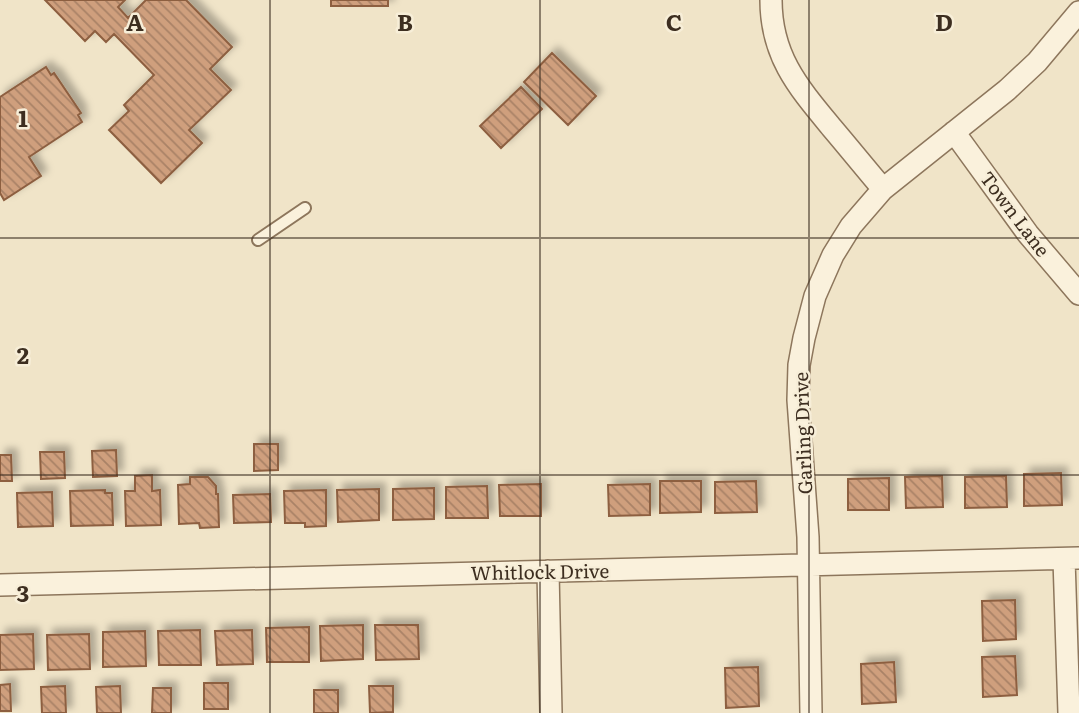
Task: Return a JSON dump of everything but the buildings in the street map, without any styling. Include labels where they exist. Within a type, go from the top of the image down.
[{"type":"street","points":[[771,0],[777,44],[786,67],[800,89],[883,190]]},
{"type":"street","name":"Garling Drive","points":[[811,713],[809,565],[798,400],[804,338],[815,296],[833,255],[851,226],[883,190],[1007,90],[1037,62],[1079,12]]},
{"type":"street","name":"Town Lane","points":[[954,132],[1028,234],[1079,294]]},
{"type":"street","points":[[1069,713],[1071,559]]},
{"type":"street","name":"Whitlock Drive","points":[[0,585],[1071,559]]},
{"type":"street","points":[[548,572],[551,713]]},
{"type":"lane","points":[[258,240],[306,208]]}]
